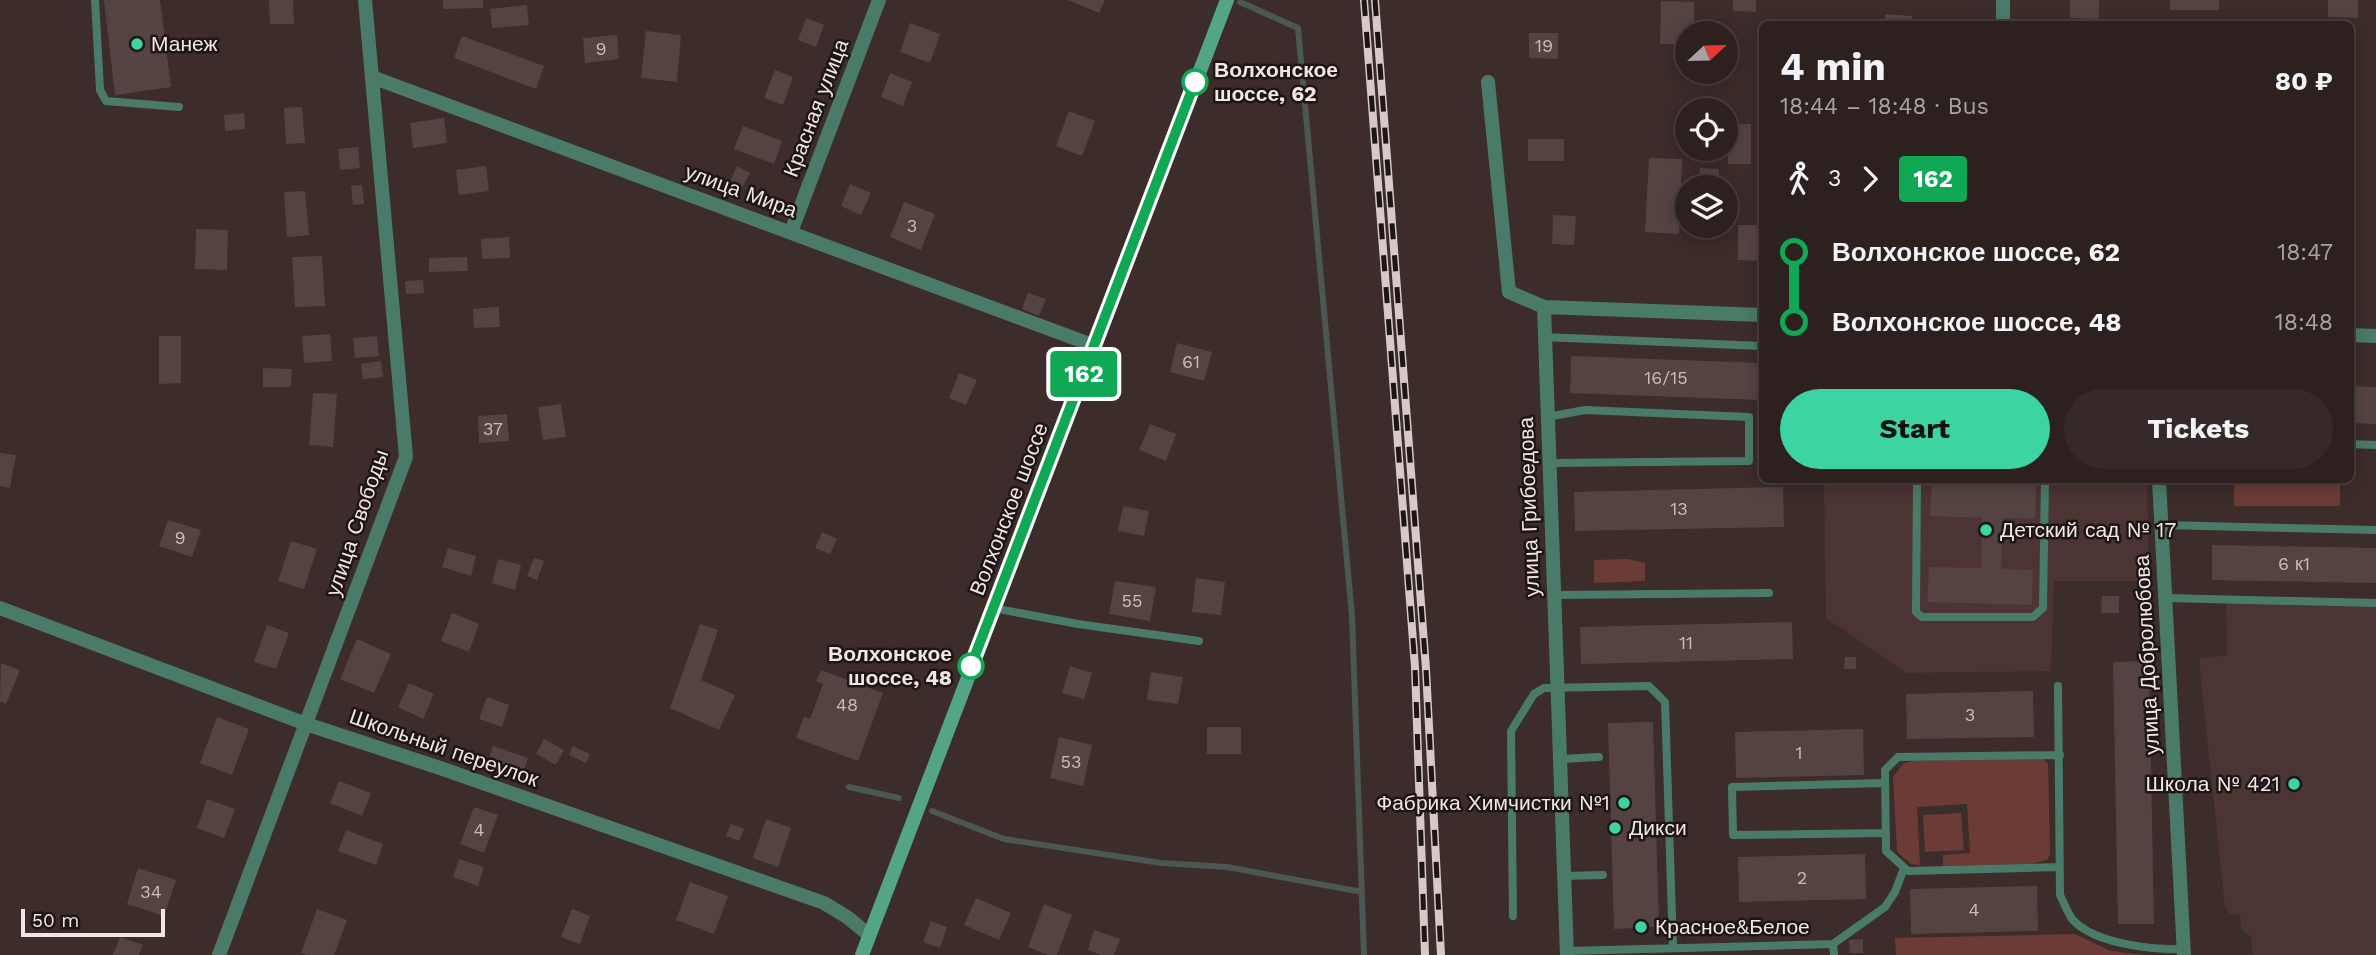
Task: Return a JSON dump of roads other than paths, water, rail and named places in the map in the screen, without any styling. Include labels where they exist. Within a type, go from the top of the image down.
[{"type":"street","name":"улица Свободы","points":[[219,955],[406,457],[365,0]]},
{"type":"street","name":"Красная улица","points":[[791,232],[879,0]]},
{"type":"street","name":"Волхонское шоссе","points":[[862,955],[1227,0]]},
{"type":"street","points":[[2003,0],[2003,21]]},
{"type":"street","name":"улица Мира","points":[[372,77],[1095,346]]},
{"type":"street","points":[[1488,82],[1508,292],[1544,307],[1759,315]]},
{"type":"street","name":"улица Грибоедова","points":[[1544,307],[1567,953]]},
{"type":"street","points":[[2354,335],[2376,336]]},
{"type":"street","name":"улица Добролюбова","points":[[2159,483],[2184,952]]},
{"type":"street","name":"Школьный переулок","points":[[0,608],[306,724],[824,902],[869,935]]},
{"type":"lane","points":[[95,0],[100,90],[106,101],[179,107]]},
{"type":"lane","points":[[1543,337],[1759,346]]},
{"type":"lane","points":[[1546,416],[1585,410],[1749,417],[1749,461],[1548,463]]},
{"type":"lane","points":[[2354,444],[2376,445]]},
{"type":"lane","points":[[1917,483],[1916,612],[1922,617],[2033,617],[2043,608],[2045,483]]},
{"type":"lane","points":[[2162,525],[2376,530]]},
{"type":"lane","points":[[1553,595],[1769,593]]},
{"type":"lane","points":[[2166,598],[2376,603]]},
{"type":"lane","points":[[993,608],[1078,624],[1199,641]]},
{"type":"lane","points":[[1513,916],[1511,731],[1534,694],[1544,688],[1649,686],[1665,702],[1673,948]]},
{"type":"lane","points":[[2058,686],[2060,895],[2074,920],[2104,939],[2184,952]]},
{"type":"lane","points":[[2059,867],[1908,871],[1886,851],[1885,770],[1898,757],[2060,754]]},
{"type":"lane","points":[[1560,759],[1599,757]]},
{"type":"lane","points":[[1885,783],[1732,787],[1733,835],[1886,833]]},
{"type":"lane","points":[[1567,953],[1833,944],[1885,907],[1895,892],[1904,867]]},
{"type":"lane","points":[[1564,876],[1603,875]]},
{"type":"lane","points":[[1833,944],[1833,955]]},
{"type":"waterway","points":[[1240,2],[1298,28],[1352,616],[1364,955]]},
{"type":"waterway","points":[[849,787],[899,798]]},
{"type":"waterway","points":[[932,811],[1004,839],[1161,863],[1227,867],[1362,892]]},
{"type":"railway","points":[[1364,0],[1415,667],[1425,955]]},
{"type":"railway","points":[[1375,0],[1426,669],[1441,955]]},
{"type":"place","name":"Манеж","points":[[137,44]]},
{"type":"place","name":"Волхонское шоссе, 62","points":[[1195,82]]},
{"type":"place","name":"Детский сад № 17","points":[[1986,530]]},
{"type":"place","name":"Волхонское шоссе, 48","points":[[971,666]]},
{"type":"place","name":"Школа № 421","points":[[2294,784]]},
{"type":"place","name":"Фабрика Химчистки №1","points":[[1624,803]]},
{"type":"place","name":"Дикси","points":[[1615,828]]},
{"type":"place","name":"Красное&Белое","points":[[1641,927]]}]
